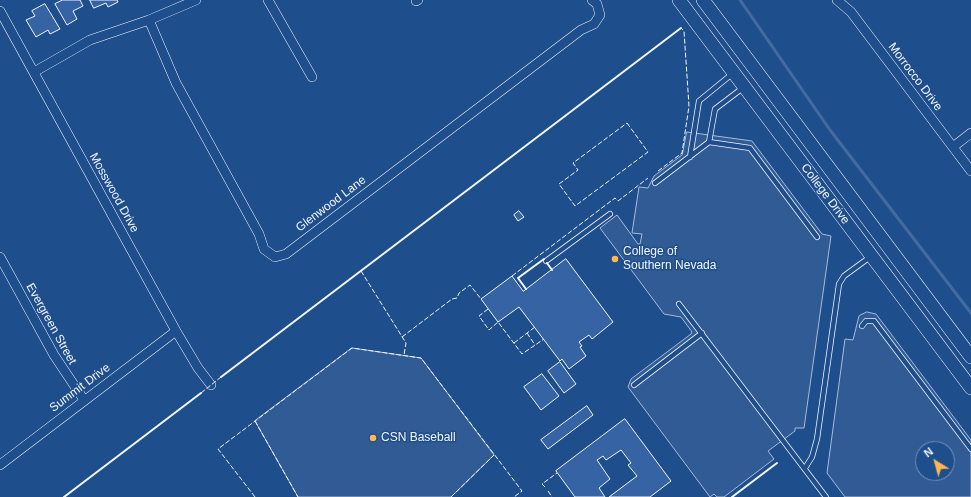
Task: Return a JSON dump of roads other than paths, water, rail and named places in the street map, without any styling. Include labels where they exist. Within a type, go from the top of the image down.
[{"type":"main road","name":"College Drive","points":[[679,0],[971,388]]},
{"type":"main road","name":"College Drive","points":[[703,0],[971,357]]},
{"type":"main road","points":[[734,73],[749,62]]},
{"type":"main road","points":[[744,87],[760,75]]},
{"type":"street","points":[[34,72],[90,40],[149,20],[196,0]]},
{"type":"street","points":[[268,0],[312,77]]},
{"type":"street","name":"Glenwood Lane","points":[[149,20],[176,83],[258,234],[264,249],[275,256],[286,254],[581,30],[594,24],[600,15],[597,4],[592,0]]},
{"type":"street","name":"Morrocco Drive","points":[[837,0],[851,12],[971,171]]},
{"type":"street","name":"Mosswood Drive","points":[[0,11],[176,331],[198,368],[211,384]]},
{"type":"street","points":[[953,147],[971,133]]},
{"type":"street","name":"Evergreen Street","points":[[0,257],[54,354],[84,400]]},
{"type":"street","name":"Summit Drive","points":[[0,465],[176,331]]},
{"type":"lane","points":[[690,157],[699,101],[734,73]]},
{"type":"lane","points":[[655,183],[709,142],[715,109],[744,87]]},
{"type":"lane","points":[[709,142],[750,148],[817,237]]},
{"type":"lane","points":[[546,261],[610,214]]},
{"type":"lane","points":[[805,468],[812,457],[817,439],[839,284],[844,276],[871,256]]},
{"type":"lane","points":[[679,304],[805,468],[815,485],[826,497]]},
{"type":"lane","points":[[862,326],[866,321],[874,321],[971,449]]},
{"type":"lane","points":[[634,385],[702,333]]},
{"type":"waterway","points":[[740,0],[830,130],[971,313]]},
{"type":"place","name":"College of Southern Nevada","points":[[615,259]]},
{"type":"place","name":"CSN Baseball","points":[[373,438]]}]
